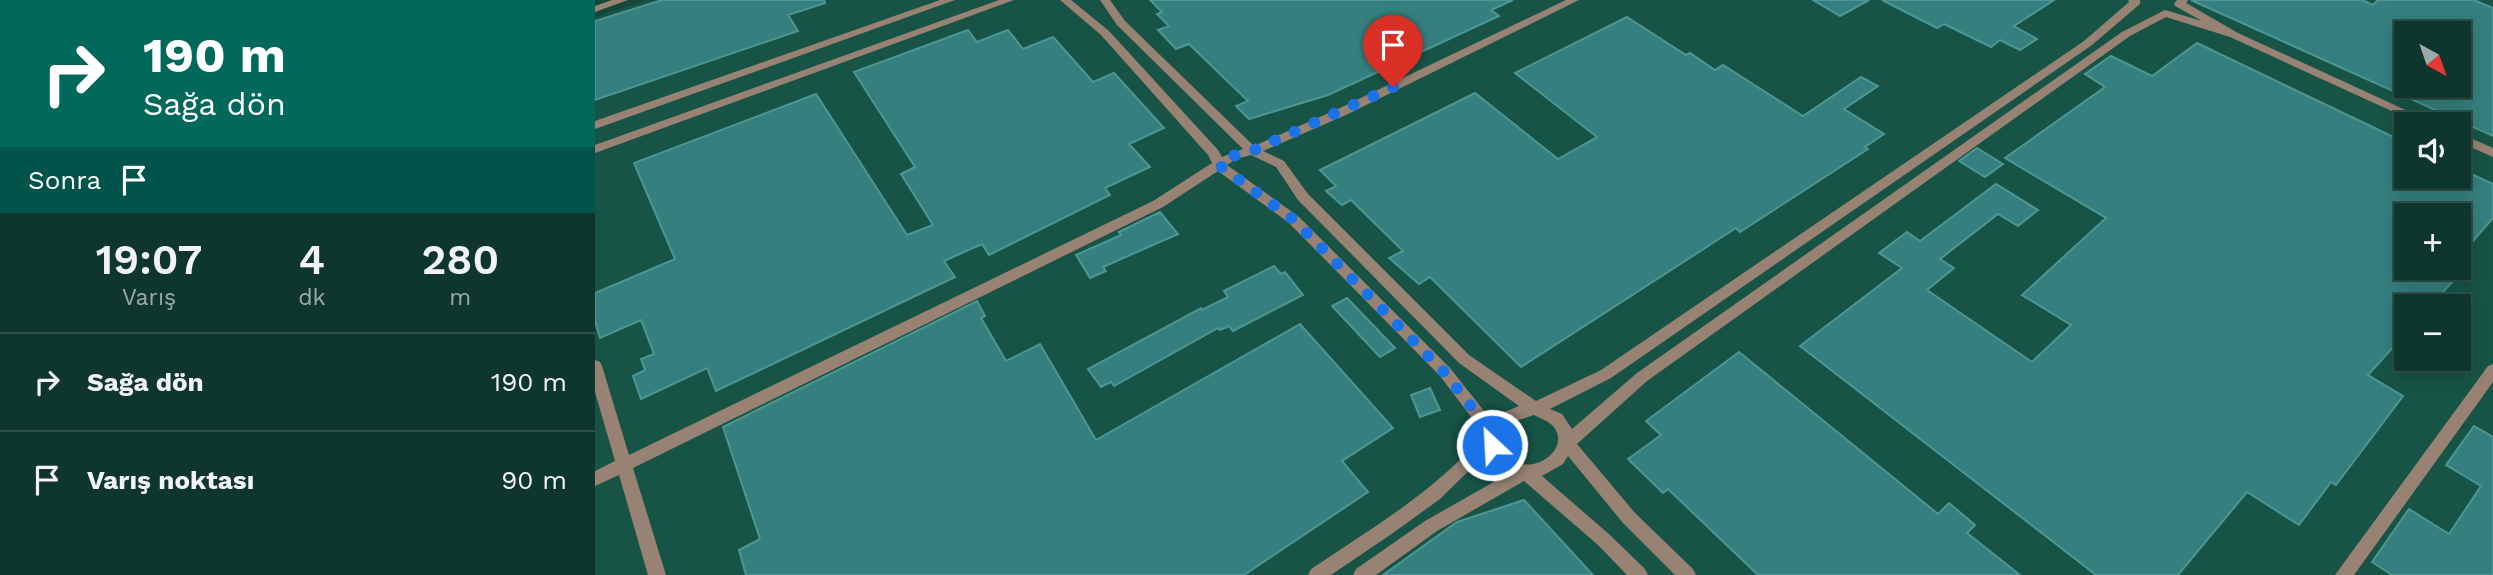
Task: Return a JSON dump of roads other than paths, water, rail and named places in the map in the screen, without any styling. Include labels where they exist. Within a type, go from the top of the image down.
[{"type":"street","points":[[595,9],[623,0]]},
{"type":"street","points":[[595,125],[950,0]]},
{"type":"street","points":[[595,149],[1009,0]]},
{"type":"street","points":[[1065,0],[1105,33],[1214,153],[1219,165],[1294,220],[1444,372],[1493,434],[1492,445],[1503,464],[1525,472],[1604,540],[1639,575]]},
{"type":"street","points":[[1105,0],[1121,23],[1252,151],[1280,164],[1303,197],[1464,359],[1535,410],[1555,417],[1562,425],[1567,443],[1629,518],[1687,575]]},
{"type":"street","points":[[595,479],[1159,204],[1233,156],[1252,151],[1344,111],[1574,0]]},
{"type":"street","points":[[1317,575],[1422,502],[1478,454],[1503,419],[1511,414],[1535,410],[1606,374],[2088,43],[2134,1],[2146,9],[2234,35],[2404,112]]},
{"type":"street","points":[[1362,575],[1431,526],[1525,472],[1545,469],[1555,463],[1563,454],[1567,443],[1642,377],[2126,34],[2165,13],[2176,11],[2179,1],[2234,35]]},
{"type":"street","points":[[2046,72],[2062,81]]},
{"type":"street","points":[[1955,135],[1972,144]]},
{"type":"street","points":[[2471,143],[2493,153]]},
{"type":"street","points":[[1819,230],[1834,242]]},
{"type":"street","points":[[595,366],[657,575]]},
{"type":"street","points":[[2344,575],[2493,370]]}]
